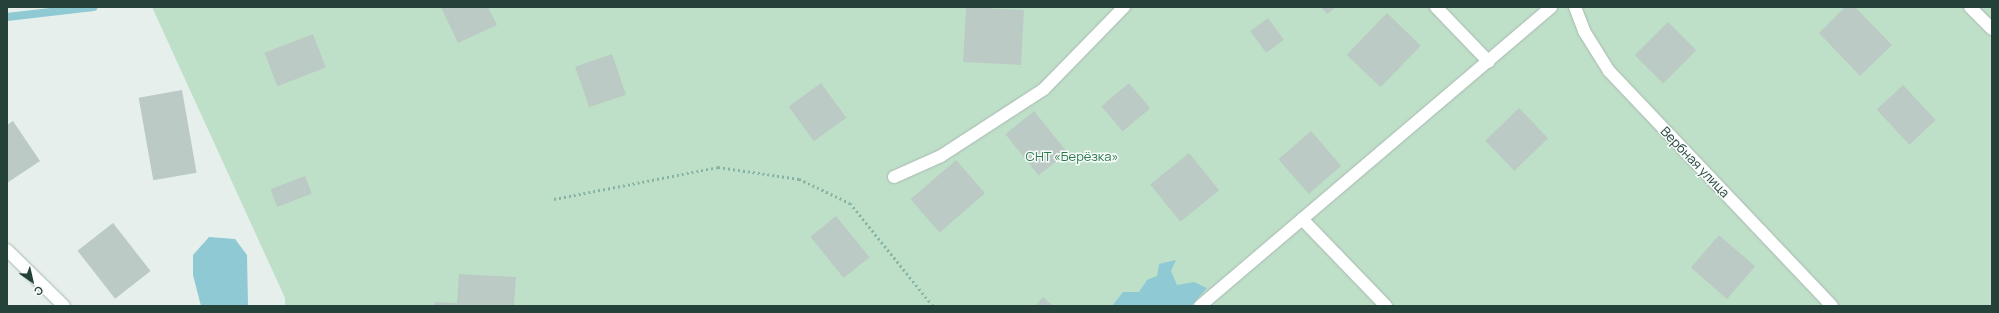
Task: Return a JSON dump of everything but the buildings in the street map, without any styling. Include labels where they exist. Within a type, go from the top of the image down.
[{"type":"street","points":[[894,177],[941,156],[1044,89],[1124,7]]},
{"type":"street","points":[[1436,7],[1489,62]]},
{"type":"street","points":[[1200,306],[1489,62],[1551,7]]},
{"type":"street","name":"Вербная улица","points":[[1575,7],[1584,31],[1609,71],[1832,306]]},
{"type":"street","points":[[1970,7],[1992,29]]},
{"type":"street","points":[[1302,219],[1386,306]]},
{"type":"street","points":[[7,250],[64,306]]},
{"type":"path","points":[[554,199],[718,167],[799,179],[850,203],[933,306]]},
{"type":"green space","name":"СНТ «Берёзка»","points":[[152,7],[1992,7],[1992,306],[285,306],[285,298]]},
{"type":"water","points":[[209,237],[235,239],[247,255],[248,306],[201,306],[193,275],[193,255]]},
{"type":"water","points":[[1176,260],[1171,271],[1177,285],[1194,282],[1207,288],[1191,306],[1112,306],[1123,292],[1139,292],[1147,280],[1157,276],[1159,264]]},
{"type":"waterway","points":[[7,17],[93,7]]}]
